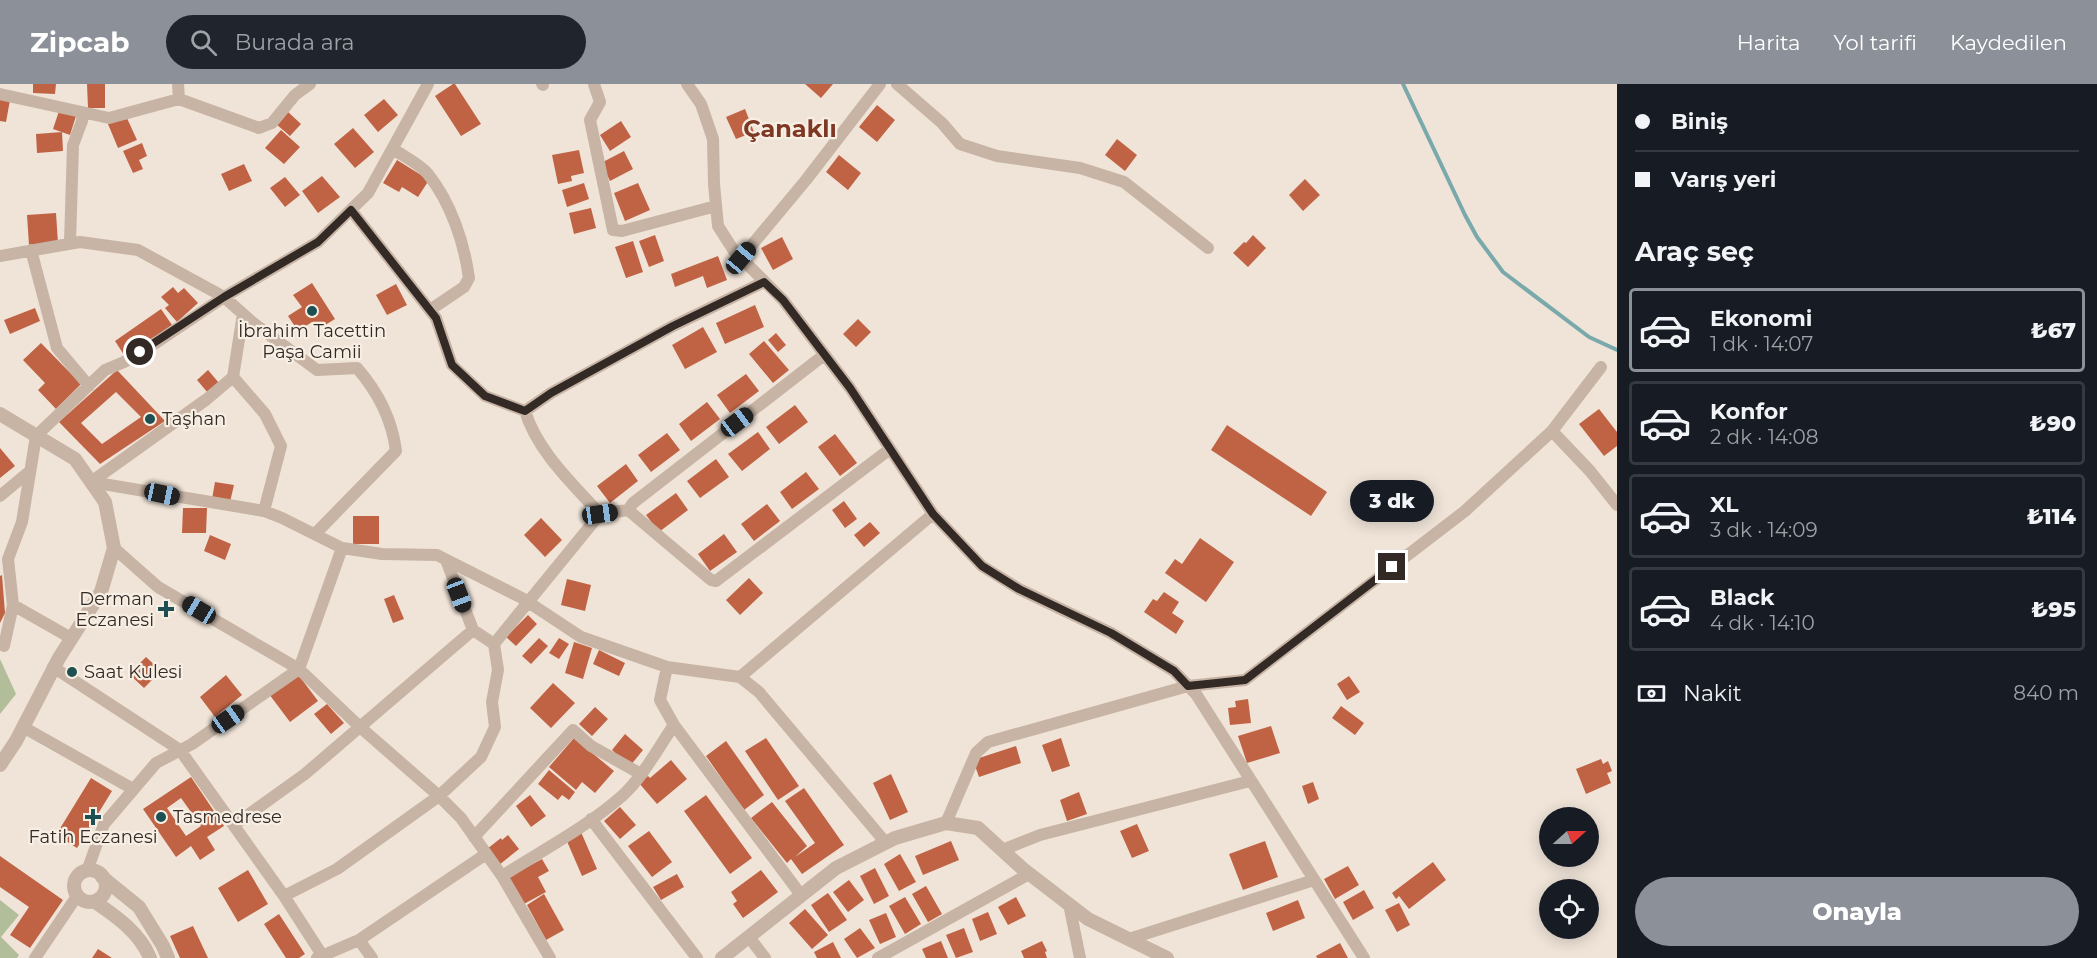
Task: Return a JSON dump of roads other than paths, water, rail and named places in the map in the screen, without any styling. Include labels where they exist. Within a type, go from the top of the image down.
[{"type":"street","points":[[178,84],[179,99]]},
{"type":"street","points":[[0,94],[109,118],[179,99],[259,128],[272,123],[295,94],[310,84]]},
{"type":"street","points":[[4,646],[13,605],[9,559],[22,522],[36,436],[105,370],[124,362],[224,297],[318,242],[368,193],[428,84]]},
{"type":"street","points":[[594,84],[600,102],[590,120],[613,230],[622,231],[716,206]]},
{"type":"street","points":[[687,84],[701,104],[714,139],[718,226],[741,258],[783,300],[850,388],[933,514],[982,566],[1019,589],[1111,633],[1174,671],[1196,694],[1364,958]]},
{"type":"street","points":[[741,258],[806,180],[880,84]]},
{"type":"street","points":[[897,84],[942,123],[960,144],[997,156],[1080,168],[1124,182],[1208,248]]},
{"type":"street","points":[[70,243],[73,146],[83,112]]},
{"type":"street","points":[[393,149],[427,172],[451,211],[467,262],[470,278],[464,287],[430,310]]},
{"type":"street","points":[[351,210],[436,318],[452,365],[485,396],[525,411]]},
{"type":"street","points":[[0,256],[80,242],[138,250],[224,297],[317,370],[357,368],[374,388],[394,433],[396,452],[315,534]]},
{"type":"street","points":[[31,250],[57,348],[89,386]]},
{"type":"street","points":[[525,411],[551,393],[673,326],[764,282]]},
{"type":"street","points":[[91,482],[207,399],[233,377],[243,314]]},
{"type":"street","points":[[494,644],[530,603],[600,514],[628,510],[633,503],[824,355]]},
{"type":"street","points":[[946,823],[976,753],[988,742],[1188,686],[1245,680],[1465,511],[1552,432],[1601,367]]},
{"type":"street","points":[[233,377],[265,414],[281,446],[264,511]]},
{"type":"street","points":[[525,411],[528,422],[552,460],[600,514]]},
{"type":"street","points":[[0,414],[75,459],[105,502],[114,548],[101,592],[53,667],[23,727],[0,765]]},
{"type":"street","points":[[1552,432],[1590,471],[1617,505]]},
{"type":"street","points":[[628,510],[711,580],[716,581],[890,449]]},
{"type":"street","points":[[0,496],[30,471]]},
{"type":"street","points":[[91,482],[264,511],[342,548],[382,554],[436,555],[530,603],[581,637],[667,667],[740,677],[759,692],[886,843]]},
{"type":"street","points":[[740,677],[933,514]]},
{"type":"street","points":[[114,548],[158,587],[299,669],[360,727],[439,796],[461,818],[502,876],[550,958]]},
{"type":"street","points":[[87,871],[104,824],[156,763],[192,744],[299,669],[342,548]]},
{"type":"street","points":[[284,896],[337,869],[439,796],[481,757],[495,728],[492,692],[498,670],[494,644],[473,630],[446,560]]},
{"type":"street","points":[[13,605],[71,638]]},
{"type":"street","points":[[234,825],[305,774],[473,630]]},
{"type":"street","points":[[53,667],[180,750],[284,896],[321,957],[359,940],[486,854]]},
{"type":"street","points":[[667,667],[660,700],[674,724],[801,895]]},
{"type":"street","points":[[502,876],[591,819],[623,795],[641,774],[674,724]]},
{"type":"street","points":[[23,727],[133,789]]},
{"type":"street","points":[[474,837],[573,730],[591,746],[641,774]]},
{"type":"street","points":[[1002,850],[1040,836],[1250,781]]},
{"type":"street","points":[[591,819],[697,958]]},
{"type":"street","points":[[723,958],[837,868],[886,843],[946,823],[978,828],[1029,874],[1088,919],[1167,958]]},
{"type":"street","points":[[150,958],[144,944],[114,915],[95,902],[85,902],[77,896],[74,886],[78,876],[87,871],[98,873],[139,907],[168,958]]},
{"type":"street","points":[[878,958],[1029,874]]},
{"type":"street","points":[[95,902],[105,891],[102,877]]},
{"type":"street","points":[[1129,939],[1314,880]]},
{"type":"street","points":[[35,958],[77,896]]},
{"type":"street","points":[[1069,904],[1080,958]]},
{"type":"street","points":[[749,937],[765,958]]},
{"type":"street","points":[[359,940],[372,958]]},
{"type":"waterway","points":[[1403,84],[1465,215],[1477,237],[1503,272],[1589,337],[1617,350]]},
{"type":"place","name":"İbrahim Tacettin Paşa Camii","points":[[312,311]]},
{"type":"place","name":"Taşhan","points":[[150,419]]},
{"type":"place","name":"Derman Eczanesi","points":[[166,609]]},
{"type":"place","name":"Saat Kulesi","points":[[72,672]]},
{"type":"place","name":"Fatih Eczanesi","points":[[93,817]]},
{"type":"place","name":"Tasmedrese","points":[[161,817]]},
{"type":"district","name":"Çanaklı","points":[[790,129]]}]
